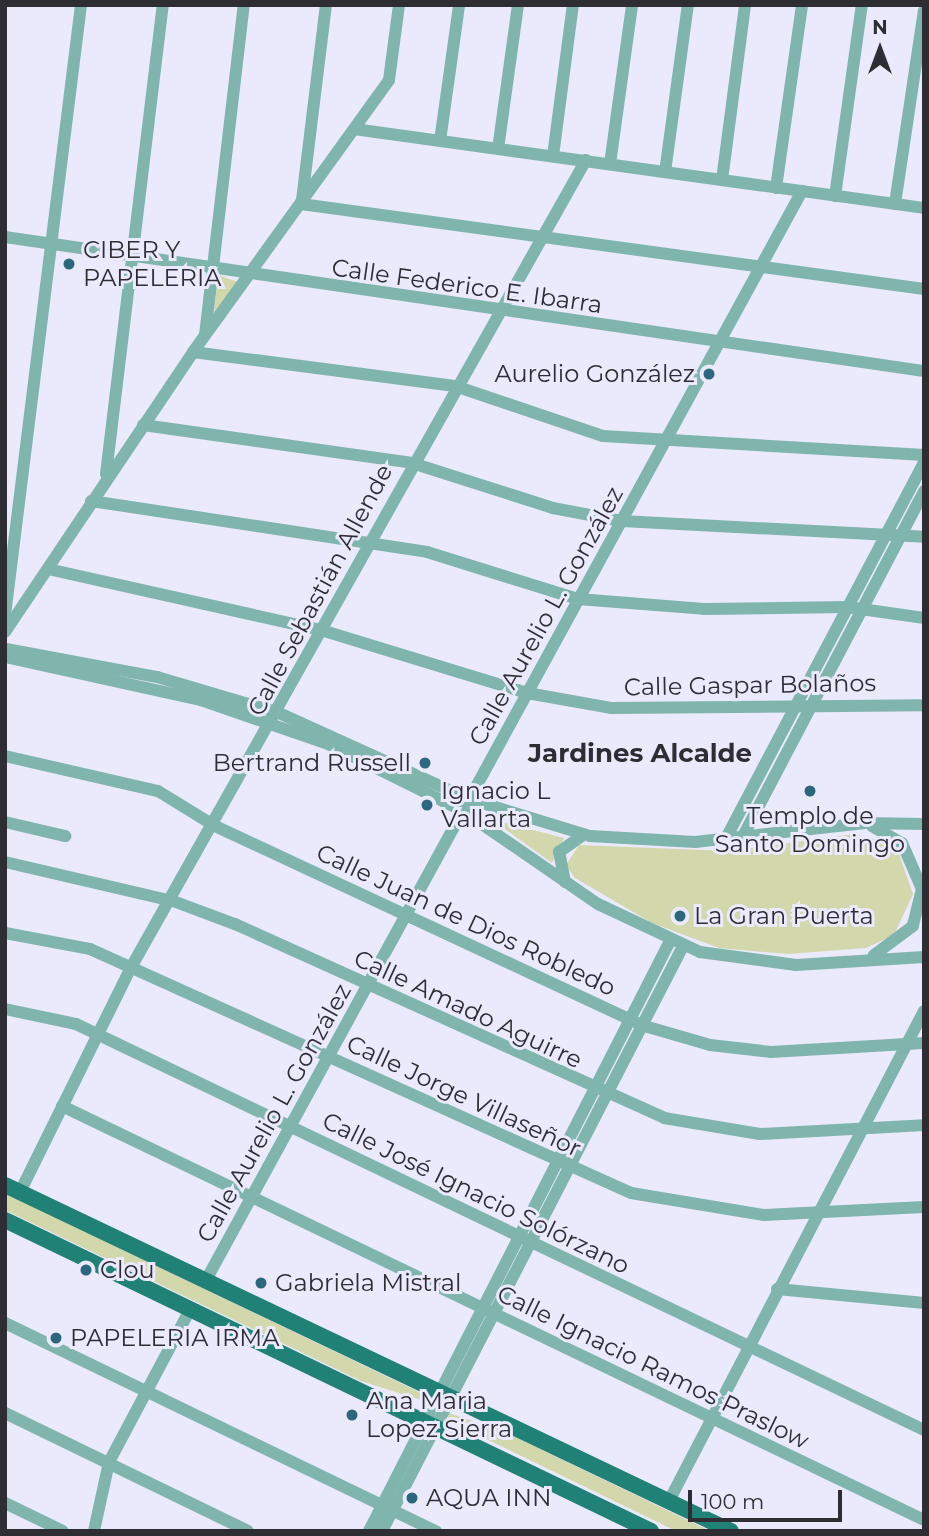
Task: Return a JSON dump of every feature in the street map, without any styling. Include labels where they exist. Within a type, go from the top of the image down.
[{"type":"main road","points":[[5,1185],[443,1397],[731,1531]]},
{"type":"main road","points":[[5,1220],[651,1531]]},
{"type":"street","points":[[6,625],[81,5]]},
{"type":"street","points":[[106,478],[163,5]]},
{"type":"street","points":[[204,337],[244,5]]},
{"type":"street","points":[[302,204],[326,5]]},
{"type":"street","points":[[6,625],[48,569],[106,478],[193,352],[389,80],[399,5]]},
{"type":"street","points":[[440,141],[459,5]]},
{"type":"street","points":[[498,149],[517,5]]},
{"type":"street","points":[[552,156],[573,5]]},
{"type":"street","points":[[610,164],[632,5]]},
{"type":"street","points":[[665,172],[688,5]]},
{"type":"street","points":[[722,180],[745,5]]},
{"type":"street","points":[[776,188],[802,5]]},
{"type":"street","points":[[835,196],[862,5]]},
{"type":"street","points":[[895,204],[924,11]]},
{"type":"street","points":[[354,129],[924,208]]},
{"type":"street","name":"Calle Sebastián Allende","points":[[20,1192],[129,971],[173,901],[276,718],[366,541],[586,160]]},
{"type":"street","name":"Calle Aurelio L. González","points":[[205,1282],[802,191]]},
{"type":"street","points":[[302,204],[924,289]]},
{"type":"street","name":"Calle Federico E. Ibarra","points":[[5,237],[213,265],[250,274],[499,313],[924,371]]},
{"type":"street","points":[[193,352],[455,386],[603,436],[664,443],[924,455]]},
{"type":"street","points":[[143,425],[412,463],[553,508],[622,521],[886,532],[924,537]]},
{"type":"street","points":[[742,838],[809,706],[886,532],[924,463]]},
{"type":"street","points":[[725,840],[794,707],[924,491]]},
{"type":"street","points":[[91,501],[427,552],[578,598],[704,609],[854,608],[924,618]]},
{"type":"street","name":"Calle Gaspar Bolaños","points":[[48,569],[321,631],[527,693],[611,708],[924,705]]},
{"type":"street","points":[[5,649],[157,677],[276,718],[466,805],[590,836]]},
{"type":"street","points":[[5,657],[153,687],[276,718]]},
{"type":"street","name":"Calle Juan de Dios Robledo","points":[[5,756],[158,791],[215,826],[407,913],[635,1023],[710,1045],[771,1052],[924,1043]]},
{"type":"street","points":[[466,805],[566,884],[677,944],[761,964],[924,957]]},
{"type":"street","points":[[5,822],[65,836]]},
{"type":"street","points":[[566,884],[559,852],[569,839],[590,836],[725,840],[865,823],[924,824]]},
{"type":"street","points":[[865,823],[902,844],[922,889],[919,915],[905,936],[867,958]]},
{"type":"street","name":"Calle Amado Aguirre","points":[[5,862],[173,901],[368,985],[599,1094],[664,1118],[732,1132],[924,1125]]},
{"type":"street","name":"Calle Jorge Villaseñor","points":[[5,933],[90,948],[129,971],[329,1055],[561,1166],[688,1207],[817,1215],[924,1207]]},
{"type":"street","points":[[369,1531],[387,1507],[677,944]]},
{"type":"street","name":"Calle José Ignacio Solórzano","points":[[5,1009],[56,1017],[97,1034],[924,1430]]},
{"type":"street","points":[[670,1501],[777,1289],[924,1011]]},
{"type":"street","name":"Calle Ignacio Ramos Praslow","points":[[62,1106],[250,1200],[924,1520]]},
{"type":"street","points":[[777,1289],[924,1303]]},
{"type":"street","points":[[94,1531],[109,1462],[191,1308]]},
{"type":"street","points":[[5,1324],[436,1531]]},
{"type":"street","points":[[5,1413],[248,1531]]},
{"type":"street","points":[[5,1503],[63,1531]]},
{"type":"street","points":[[382,1531],[387,1507]]},
{"type":"green space","points":[[218,275],[238,282],[214,314]]},
{"type":"green space","points":[[491,819],[564,838],[552,863]]},
{"type":"green space","points":[[855,834],[885,842],[899,854],[913,894],[894,935],[866,948],[788,954],[719,948],[652,923],[575,878],[566,865],[579,845],[728,851]]},
{"type":"green space","points":[[5,1193],[425,1395],[427,1402],[361,1381],[5,1210]]},
{"type":"green space","points":[[449,1413],[505,1432],[710,1531],[676,1531],[447,1420]]},
{"type":"place","name":"CIBER Y PAPELERIA","points":[[69,264]]},
{"type":"place","name":"Aurelio González","points":[[709,374]]},
{"type":"place","name":"Bertrand Russell","points":[[425,763]]},
{"type":"place","name":"Templo de Santo Domingo","points":[[810,791]]},
{"type":"place","name":"Ignacio L Vallarta","points":[[427,805]]},
{"type":"place","name":"La Gran Puerta","points":[[680,916]]},
{"type":"place","name":"Clou","points":[[86,1270]]},
{"type":"place","name":"Gabriela Mistral","points":[[261,1283]]},
{"type":"place","name":"PAPELERIA IRMA","points":[[56,1338]]},
{"type":"place","name":"Ana Maria Lopez Sierra","points":[[352,1415]]},
{"type":"place","name":"AQUA INN","points":[[412,1498]]},
{"type":"district","name":"Jardines Alcalde","points":[[640,754]]}]
